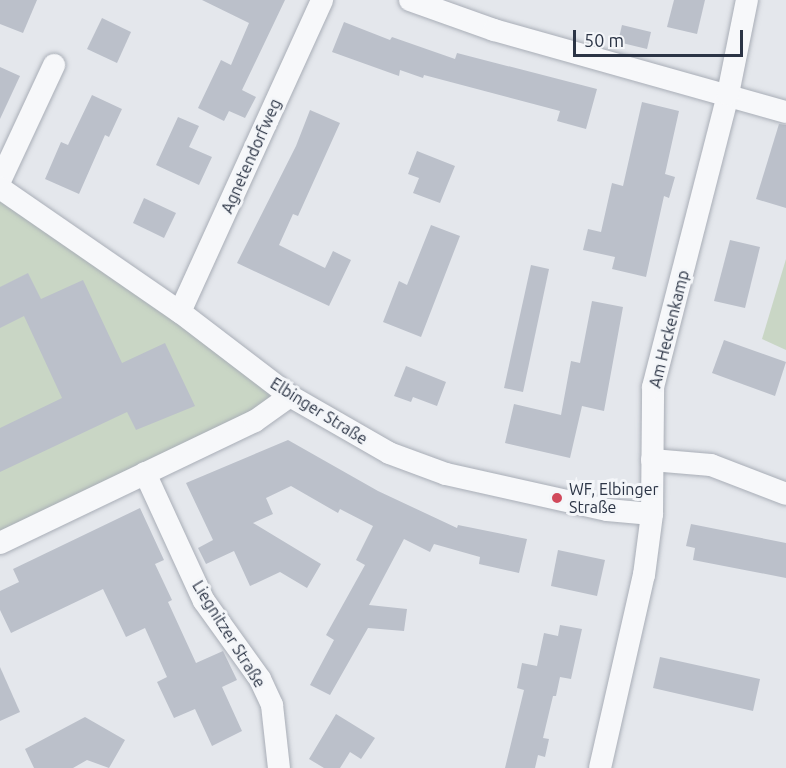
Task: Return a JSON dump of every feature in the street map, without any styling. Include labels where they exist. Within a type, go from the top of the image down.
[{"type":"street","name":"Agnetendorfweg","points":[[180,312],[322,0]]},
{"type":"street","points":[[410,0],[494,30],[786,112]]},
{"type":"street","name":"Am Heckenkamp","points":[[600,768],[644,576],[652,514],[653,387],[728,94],[747,0]]},
{"type":"street","points":[[0,181],[54,65]]},
{"type":"street","name":"Elbinger Straße","points":[[0,188],[180,312],[290,396],[389,453],[446,474],[607,510],[652,514]]},
{"type":"street","points":[[0,543],[255,421],[290,396]]},
{"type":"street","points":[[652,460],[711,465],[786,494]]},
{"type":"street","name":"Liegnitzer Straße","points":[[145,473],[204,601],[260,679],[272,705],[279,768]]},
{"type":"green space","points":[[0,195],[69,241],[273,396],[242,424],[0,543]]},
{"type":"green space","points":[[786,259],[786,350],[762,339]]},
{"type":"building","points":[[0,0],[37,0],[23,33],[0,24]]},
{"type":"building","points":[[202,0],[285,0],[242,90],[256,97],[245,118],[229,111],[224,121],[198,108],[221,60],[231,65],[249,23]]},
{"type":"building","points":[[674,0],[705,0],[697,34],[667,27]]},
{"type":"building","points":[[102,18],[131,32],[117,63],[87,49]]},
{"type":"building","points":[[344,22],[390,40],[392,37],[455,59],[457,53],[597,89],[586,129],[557,121],[560,111],[424,75],[423,78],[400,70],[399,76],[332,52]]},
{"type":"building","points":[[622,25],[651,32],[647,49],[618,42]]},
{"type":"building","points":[[0,67],[20,76],[0,119]]},
{"type":"building","points":[[92,95],[122,109],[109,137],[105,135],[79,194],[45,179],[61,142],[68,145]]},
{"type":"building","points":[[642,102],[679,111],[665,174],[675,177],[669,198],[664,196],[646,277],[612,269],[615,257],[583,250],[588,229],[601,232],[612,183],[623,186]]},
{"type":"building","points":[[310,110],[340,123],[298,216],[293,214],[279,245],[325,268],[333,251],[351,260],[329,306],[237,263],[296,146]]},
{"type":"building","points":[[178,117],[199,126],[189,147],[212,157],[199,185],[156,165]]},
{"type":"building","points":[[779,124],[786,125],[786,208],[756,199]]},
{"type":"building","points":[[417,151],[455,166],[440,203],[413,193],[419,178],[408,174]]},
{"type":"building","points":[[144,198],[176,213],[164,238],[133,223]]},
{"type":"building","points":[[431,225],[460,236],[421,337],[383,322],[399,281],[407,285]]},
{"type":"building","points":[[730,240],[760,247],[745,308],[714,301]]},
{"type":"building","points":[[531,265],[549,269],[523,392],[504,388]]},
{"type":"building","points":[[28,273],[41,299],[83,280],[122,363],[165,343],[195,406],[136,430],[127,412],[0,472],[0,428],[62,398],[24,316],[0,328],[0,287]]},
{"type":"building","points":[[592,301],[623,307],[604,411],[582,406],[570,458],[505,443],[514,404],[561,415],[571,361],[580,363]]},
{"type":"building","points":[[724,340],[786,362],[775,396],[712,373]]},
{"type":"building","points":[[406,366],[446,382],[437,406],[413,397],[411,402],[394,396]]},
{"type":"building","points":[[288,440],[378,491],[457,528],[458,525],[527,539],[519,573],[479,564],[480,557],[434,544],[430,552],[404,539],[369,605],[407,609],[404,631],[368,628],[330,695],[310,685],[334,640],[326,635],[365,565],[356,560],[373,526],[340,509],[338,513],[291,486],[266,498],[273,514],[253,523],[321,564],[307,588],[280,572],[250,586],[234,551],[206,564],[198,548],[213,540],[186,483]]},
{"type":"building","points":[[140,508],[164,560],[155,564],[172,600],[168,602],[196,663],[223,651],[237,680],[222,687],[242,731],[212,746],[195,709],[174,718],[157,682],[167,677],[145,628],[126,637],[103,589],[11,633],[0,610],[0,591],[19,582],[13,569]]},
{"type":"building","points":[[691,524],[786,543],[786,578],[693,560],[695,548],[686,546]]},
{"type":"building","points":[[558,550],[605,560],[597,596],[551,586]]},
{"type":"building","points":[[560,625],[582,629],[571,679],[560,677],[556,696],[553,696],[543,738],[549,739],[545,757],[538,755],[535,768],[505,768],[524,690],[517,688],[522,663],[537,666],[544,633],[558,636]]},
{"type":"building","points":[[660,657],[760,679],[753,711],[653,688]]},
{"type":"building","points":[[0,667],[20,712],[0,721]]},
{"type":"building","points":[[336,714],[375,738],[361,759],[350,752],[340,768],[324,768],[309,759]]},
{"type":"building","points":[[85,717],[125,740],[109,768],[87,760],[73,768],[34,768],[25,749]]},
{"type":"place","name":"WF, Elbinger Straße","points":[[557,498]]}]
